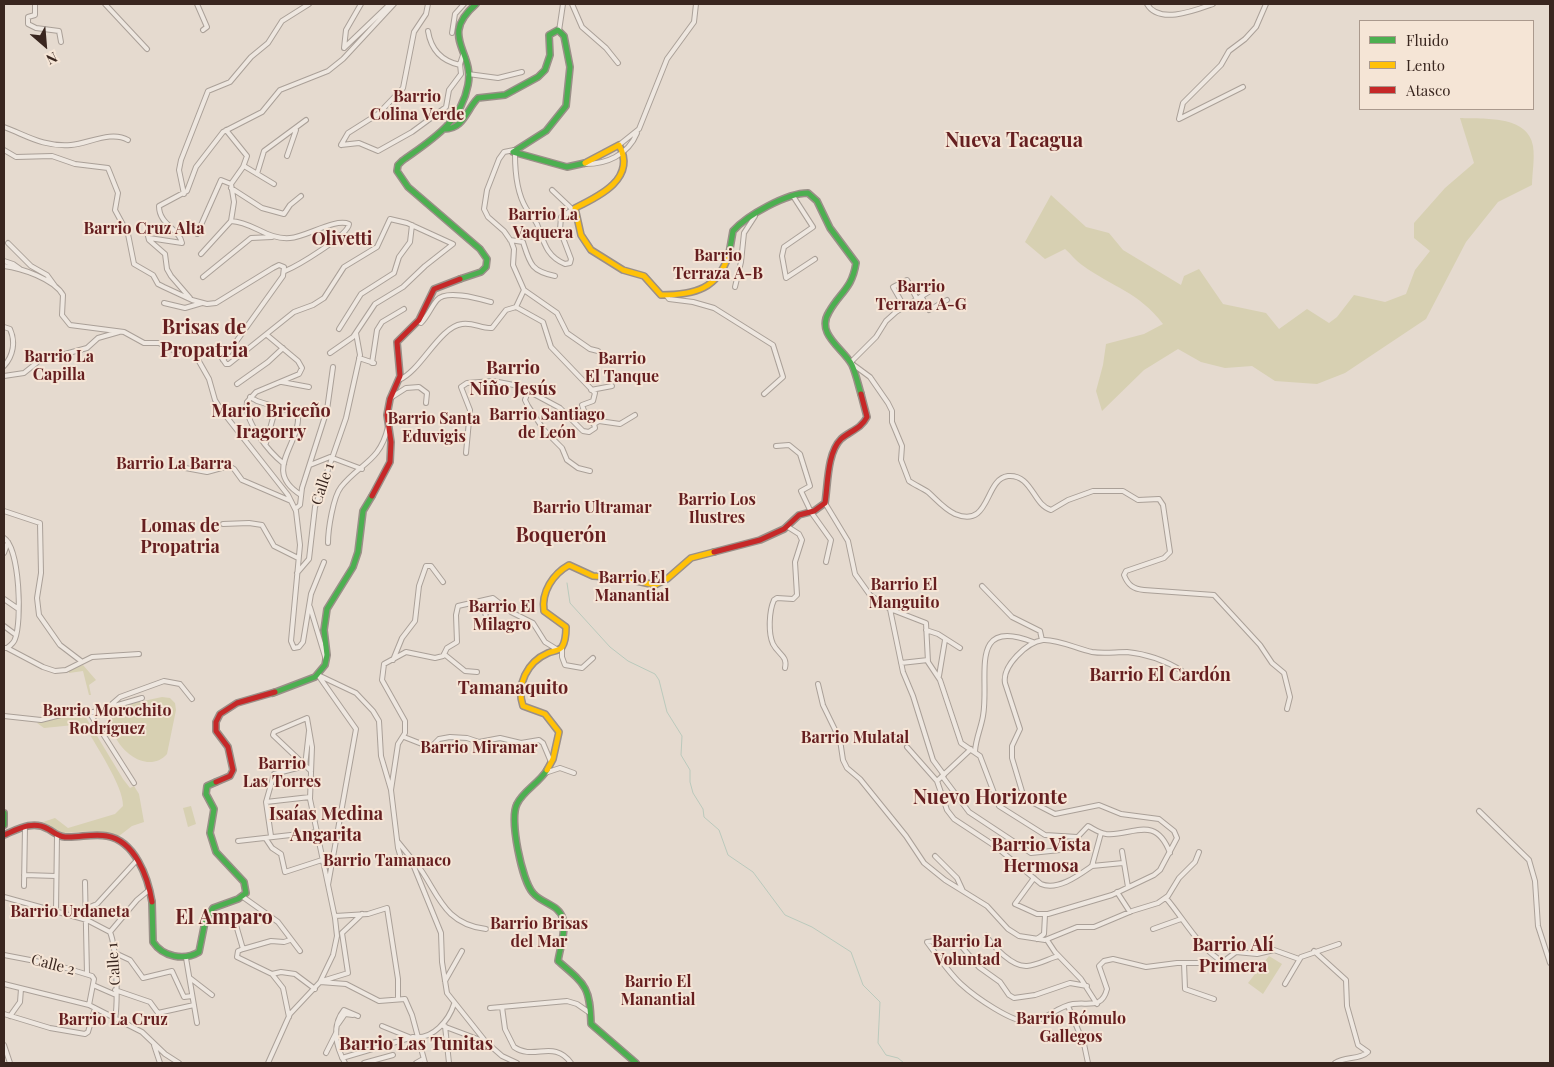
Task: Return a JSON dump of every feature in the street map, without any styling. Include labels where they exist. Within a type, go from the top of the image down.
[{"type":"street","points":[[35,4],[35,15],[28,17],[28,24],[36,28],[59,31],[61,42]]},
{"type":"street","points":[[197,4],[206,22],[203,30]]},
{"type":"street","points":[[184,194],[180,170],[182,155],[208,91],[230,82],[251,57],[268,43],[282,21],[309,4]]},
{"type":"street","points":[[362,4],[346,30],[344,48],[390,4]]},
{"type":"street","points":[[149,238],[182,243],[181,238],[162,219],[159,209],[161,204],[184,194],[189,188],[194,172],[200,162],[226,130],[262,112],[280,90],[328,71],[343,59],[394,4]]},
{"type":"street","points":[[428,4],[426,14],[414,32],[403,88],[378,114],[348,133],[341,145],[359,143],[378,151],[412,132],[446,107],[449,90],[461,74],[460,65],[463,55]]},
{"type":"street","points":[[452,33],[455,14],[464,4]]},
{"type":"street","points":[[243,897],[246,893],[245,884],[216,852],[210,833],[214,808],[207,797],[206,790],[209,784],[230,776],[233,772],[228,749],[216,729],[225,709],[232,704],[273,693],[318,675],[327,661],[324,630],[328,604],[346,582],[353,567],[358,552],[365,507],[384,477],[390,462],[391,442],[387,414],[390,399],[399,380],[397,342],[418,321],[431,293],[437,287],[476,276],[483,271],[487,264],[486,256],[480,249],[408,187],[398,174],[398,165],[402,161],[444,129],[456,116],[467,88],[468,74],[458,34],[459,24],[462,16],[476,4]]},
{"type":"street","points":[[515,152],[546,131],[566,106],[570,67],[565,40],[559,31],[563,4]]},
{"type":"street","points":[[572,4],[582,27],[606,48],[618,63]]},
{"type":"street","points":[[598,352],[584,346],[567,333],[557,313],[524,290],[513,265],[514,249],[510,240],[504,231],[488,218],[483,206],[499,158],[504,152],[515,152],[567,167],[597,164],[624,153],[630,147],[664,65],[692,25],[696,4]]},
{"type":"street","points":[[1147,4],[1152,10],[1174,15],[1213,4]]},
{"type":"street","points":[[1243,87],[1179,119],[1183,103],[1222,66],[1228,51],[1245,39],[1256,27],[1266,4]]},
{"type":"street","points":[[107,5],[146,49]]},
{"type":"street","points":[[444,129],[451,129],[461,123],[478,98],[505,95],[538,77],[545,70],[550,56],[549,35],[554,30],[559,31]]},
{"type":"street","points":[[428,31],[430,44],[436,53],[448,61],[460,65]]},
{"type":"street","points":[[468,74],[498,78],[522,72]]},
{"type":"street","points":[[257,174],[264,151],[306,120]]},
{"type":"street","points":[[4,127],[41,143],[69,145],[113,137],[128,140]]},
{"type":"street","points":[[287,156],[297,128]]},
{"type":"street","points":[[582,164],[619,145],[638,129]]},
{"type":"street","points":[[200,254],[231,221],[234,202],[231,186],[244,166],[246,154],[226,130]]},
{"type":"street","points":[[515,152],[518,180],[524,206],[534,219],[548,252],[554,259],[567,265],[571,259],[560,227],[562,214],[606,192],[616,182],[622,174],[625,160],[624,153],[619,145]]},
{"type":"street","points":[[4,150],[16,157],[52,156],[75,164],[108,168],[118,193],[115,210],[128,234],[134,264],[153,275],[160,286],[202,303]]},
{"type":"street","points":[[244,166],[274,184]]},
{"type":"street","points":[[197,234],[221,180],[262,208],[284,214],[290,205],[301,196]]},
{"type":"street","points":[[552,190],[574,208],[580,236],[591,250],[623,270],[644,276],[658,294],[669,299],[694,302],[714,308],[773,346],[784,377],[764,394]]},
{"type":"street","points":[[666,296],[701,291],[712,284],[728,260],[731,234],[755,216],[793,196],[805,193],[814,196],[834,235],[856,263],[854,277],[846,292],[828,313],[825,320],[825,328],[833,344],[851,363],[870,377],[888,403],[892,411],[892,422],[902,446],[901,460],[908,481],[927,491],[953,513],[965,517],[978,512],[984,507],[992,490],[1006,476],[1025,482],[1043,506],[1051,510],[1068,500],[1093,491],[1123,491],[1138,500],[1159,499],[1163,504],[1171,548],[1170,552],[1164,558],[1126,571],[1124,575],[1126,581],[1136,589],[1214,595],[1260,645],[1272,663],[1284,673],[1290,697],[1287,709]]},
{"type":"street","points":[[793,196],[813,227],[784,247],[782,256],[786,278],[815,259]]},
{"type":"street","points":[[735,287],[743,253],[744,233],[755,216]]},
{"type":"street","points":[[215,348],[226,364],[229,364],[268,335],[294,312],[321,300],[330,290],[344,267],[375,250],[390,219],[412,225],[453,244],[425,266],[404,287],[376,304],[349,341],[330,353]]},
{"type":"street","points":[[231,221],[244,221],[274,236]]},
{"type":"street","points":[[203,277],[251,238],[274,236],[292,238],[333,225],[346,223],[350,226],[334,242],[285,271],[223,360]]},
{"type":"street","points":[[339,329],[361,294],[394,273],[399,257],[410,242],[412,225]]},
{"type":"street","points":[[147,232],[149,238],[165,254],[169,272],[192,300]]},
{"type":"street","points":[[510,240],[523,242],[528,259],[538,272],[555,276]]},
{"type":"street","points":[[8,243],[31,266],[48,275],[63,295],[62,315],[67,323],[74,326],[121,331],[144,343],[159,343],[173,350],[192,349],[208,379],[215,400],[222,411],[291,501],[295,509],[299,529],[294,621],[291,641],[294,648],[299,647],[303,642],[311,594],[324,562]]},
{"type":"street","points":[[4,261],[13,264],[22,271]]},
{"type":"street","points":[[4,266],[22,271],[55,286]]},
{"type":"street","points":[[164,303],[185,308],[202,303],[216,303],[276,266],[281,266],[285,271]]},
{"type":"street","points":[[904,306],[893,287],[907,280],[929,310],[947,300]]},
{"type":"street","points":[[851,363],[876,337],[886,321],[904,306],[940,285]]},
{"type":"street","points":[[516,307],[524,290]]},
{"type":"street","points":[[418,321],[421,323],[424,320],[442,296],[472,296],[492,302]]},
{"type":"street","points":[[399,380],[408,375],[454,326],[470,323],[492,328],[506,310],[516,307],[543,322],[551,348],[595,393],[595,398],[592,402],[582,405],[587,419],[594,424]]},
{"type":"street","points":[[359,358],[373,363],[377,330],[382,322],[404,309]]},
{"type":"street","points":[[4,326],[10,329],[13,339],[11,357],[4,366]]},
{"type":"street","points":[[4,376],[24,373],[39,361],[87,348],[98,338],[110,336],[121,331]]},
{"type":"street","name":"Calle 1","points":[[296,573],[309,559],[315,507],[346,418],[359,358],[359,342],[356,333]]},
{"type":"street","points":[[268,335],[300,364],[302,370],[299,374],[250,397],[247,406],[249,417],[255,430],[284,464]]},
{"type":"street","points":[[237,384],[268,362],[283,348]]},
{"type":"street","points":[[851,363],[867,410],[867,417],[860,428],[842,438],[834,446],[825,503],[848,541],[853,569],[859,580],[877,601],[890,609],[923,620],[926,623],[928,660],[938,676],[961,743],[980,756],[988,782],[1002,809],[1045,835],[1077,837]]},
{"type":"street","points":[[295,509],[300,505],[301,495],[329,404],[332,367]]},
{"type":"street","points":[[466,453],[469,442],[470,410],[462,386],[467,383],[493,381],[519,386],[560,408],[583,431],[592,431],[595,428],[594,424]]},
{"type":"street","points":[[280,382],[309,387]]},
{"type":"street","points":[[390,399],[406,388],[416,386],[427,392],[426,403]]},
{"type":"street","points":[[590,390],[612,386]]},
{"type":"street","points":[[528,390],[526,402],[544,430],[562,448],[567,460],[578,468],[590,471]]},
{"type":"street","points":[[250,397],[298,414],[284,464],[286,482],[301,495]]},
{"type":"street","points":[[266,443],[276,407]]},
{"type":"street","points":[[594,424],[599,421],[620,424],[635,415]]},
{"type":"street","points":[[328,543],[328,527],[339,491],[377,452],[386,437],[388,428]]},
{"type":"street","points":[[776,446],[789,445],[800,454],[810,486],[801,491],[811,512],[831,540],[826,562]]},
{"type":"street","points":[[310,465],[331,458],[362,469]]},
{"type":"street","points":[[180,467],[207,472],[229,466],[234,469],[242,480],[291,501]]},
{"type":"street","points":[[593,658],[582,668],[565,665],[560,648],[566,627],[546,613],[543,606],[554,578],[566,566],[573,566],[593,576],[623,578],[642,584],[655,585],[668,579],[682,564],[691,558],[760,540],[788,527],[799,515],[811,512],[825,503]]},
{"type":"street","points":[[4,511],[40,523],[41,573],[38,598],[40,615],[60,645],[82,661]]},
{"type":"street","points":[[223,524],[249,523],[262,525],[274,546],[298,558]]},
{"type":"street","points":[[785,668],[785,658],[772,641],[770,619],[774,600],[777,598],[792,599],[797,595],[795,562],[802,540],[799,534],[788,527]]},
{"type":"street","points":[[4,538],[8,542],[17,574],[18,608],[16,635],[13,644],[5,648]]},
{"type":"street","points":[[4,554],[8,542]]},
{"type":"street","points":[[393,660],[402,638],[413,625],[419,586],[426,566],[431,566],[443,582]]},
{"type":"street","points":[[982,586],[1012,617],[1040,630],[1042,640]]},
{"type":"street","points":[[4,599],[18,608]]},
{"type":"street","points":[[390,790],[398,744],[404,737],[406,729],[405,721],[382,676],[384,664],[406,652],[435,658],[444,654],[447,648],[457,642],[456,615],[458,606],[494,599],[511,612],[533,623],[546,642],[560,648]]},
{"type":"street","points":[[488,627],[485,612],[494,599]]},
{"type":"street","points":[[309,605],[327,661]]},
{"type":"street","points":[[890,609],[901,663],[933,760],[969,812],[1029,852],[1056,851],[1077,837],[1088,826],[1101,833],[1116,834],[1143,828],[1160,837],[1170,853]]},
{"type":"street","points":[[4,626],[16,635]]},
{"type":"street","points":[[926,630],[938,634],[960,648]]},
{"type":"street","points":[[937,781],[973,750],[983,716],[984,665],[989,642],[1004,636],[1014,636],[1033,642],[1042,640],[1098,653],[1128,652],[1148,655],[1182,671]]},
{"type":"street","points":[[938,676],[945,640]]},
{"type":"street","points":[[1033,642],[1021,654],[1005,676],[1020,729],[1012,746],[1012,758],[1024,798],[1055,814],[1095,805],[1121,814],[1145,815],[1159,819],[1177,836],[1176,843],[1158,872],[1117,892],[1044,915],[1015,904],[1034,878]]},
{"type":"street","points":[[5,648],[55,671],[70,668],[92,657],[140,654]]},
{"type":"street","points":[[560,648],[543,656],[529,668],[523,678],[520,699],[523,706],[545,714],[558,728],[559,736],[551,762],[545,773],[517,802],[513,832],[531,891],[539,899],[555,906],[562,914],[564,929],[558,961],[584,986],[591,1000],[592,1026],[636,1063]]},
{"type":"street","points":[[444,654],[465,671],[477,672]]},
{"type":"street","points":[[901,663],[928,660]]},
{"type":"street","points":[[318,675],[336,685],[352,690],[376,715],[380,726],[383,767],[390,790],[397,840],[403,865]]},
{"type":"street","points":[[318,675],[356,729],[350,758],[348,782],[327,888]]},
{"type":"street","points":[[111,706],[129,693],[164,681],[180,684],[192,699]]},
{"type":"street","points":[[818,684],[823,705],[840,740],[846,765],[860,779],[924,863],[945,880],[987,906],[1011,932],[1034,940],[1047,940],[1074,928],[1094,927],[1130,912],[1151,906],[1166,898],[1179,878],[1194,862],[1199,852]]},
{"type":"street","points":[[88,713],[142,698]]},
{"type":"street","points":[[4,716],[41,720],[80,710],[88,713],[134,783]]},
{"type":"street","points":[[268,1063],[289,1017],[320,982],[333,955],[336,936],[334,916],[310,797],[312,747],[307,718],[274,732],[274,735],[311,771]]},
{"type":"street","points":[[305,766],[310,728]]},
{"type":"street","points":[[404,737],[427,746],[433,746],[440,739],[450,737],[467,738],[479,742],[500,738],[521,743],[539,740],[543,744],[551,762]]},
{"type":"street","points":[[907,746],[937,781],[950,816],[964,828],[978,834],[1044,885],[1057,885],[1092,866],[1123,863]]},
{"type":"street","points":[[271,836],[266,802],[274,774],[305,766]]},
{"type":"street","points":[[545,773],[558,768],[574,773]]},
{"type":"street","points":[[266,802],[310,797]]},
{"type":"street","points":[[1479,811],[1529,860],[1535,881],[1538,926],[1550,963]]},
{"type":"street","points":[[4,813],[4,825]]},
{"type":"street","points":[[4,835],[25,827],[40,826],[57,835],[110,836],[123,842],[136,860],[149,890],[153,911],[151,934],[155,945],[162,952],[186,958],[194,956],[199,952],[204,926],[212,909],[223,901],[243,897],[278,922],[300,951]]},
{"type":"street","points":[[24,886],[25,827]]},
{"type":"street","points":[[238,841],[317,832]]},
{"type":"street","points":[[1092,866],[1101,833]]},
{"type":"street","points":[[56,911],[57,835]]},
{"type":"street","points":[[266,839],[270,846],[281,854],[285,872],[322,860]]},
{"type":"street","points":[[397,840],[443,906],[469,926],[486,929]]},
{"type":"street","points":[[1122,851],[1128,887]]},
{"type":"street","points":[[935,856],[957,878],[963,891]]},
{"type":"street","points":[[410,857],[441,934],[444,981],[447,993],[486,1042],[502,1056],[517,1063]]},
{"type":"street","points":[[85,909],[97,904],[136,860]]},
{"type":"street","points":[[24,875],[56,876]]},
{"type":"street","points":[[85,882],[87,974]]},
{"type":"street","points":[[110,932],[137,900],[149,890]]},
{"type":"street","points":[[1117,892],[1130,912]]},
{"type":"street","name":"Calle 1","points":[[4,897],[87,920],[110,932],[115,952],[115,990],[118,1006],[115,1020]]},
{"type":"street","points":[[1166,898],[1181,919],[1213,955],[1223,962]]},
{"type":"street","points":[[334,916],[362,914],[387,908],[398,979],[398,999]]},
{"type":"street","points":[[336,936],[342,933],[362,914]]},
{"type":"street","points":[[1034,940],[1044,934],[1044,915]]},
{"type":"street","points":[[1153,929],[1181,919]]},
{"type":"street","points":[[236,924],[243,949]]},
{"type":"street","points":[[320,982],[348,973],[342,933]]},
{"type":"street","points":[[986,936],[1000,951],[1022,965],[1033,965],[1058,956]]},
{"type":"street","points":[[1087,986],[1070,983],[1035,995],[1014,998],[1009,995],[1000,982],[979,967],[957,942],[951,939],[927,942],[960,983],[1020,1021],[1033,1021],[1068,1006],[1097,1004],[1103,999],[1107,989],[1098,969],[1104,961],[1117,959],[1146,967],[1184,963],[1201,964],[1223,962],[1236,952],[1257,954],[1274,950],[1299,959]]},
{"type":"street","points":[[289,1017],[284,988],[272,974],[238,958],[237,953],[243,949],[271,941],[284,942],[290,940]]},
{"type":"street","points":[[1047,940],[1058,956],[1087,986],[1097,1004]]},
{"type":"street","points":[[1285,984],[1299,959],[1314,951],[1339,944]]},
{"type":"street","points":[[444,981],[462,951]]},
{"type":"street","points":[[1314,951],[1346,980],[1347,1006],[1358,1045],[1368,1052],[1362,1056],[1345,1057],[1335,1063]]},
{"type":"street","points":[[115,952],[130,960],[143,978],[172,971],[184,996],[192,996]]},
{"type":"street","name":"Calle 2","points":[[4,955],[45,962],[94,977],[89,1005]]},
{"type":"street","points":[[186,958],[197,1023]]},
{"type":"street","points":[[1184,963],[1185,989],[1214,999]]},
{"type":"street","points":[[272,974],[281,972],[295,974],[315,989]]},
{"type":"street","points":[[189,978],[212,995]]},
{"type":"street","points":[[320,982],[346,984],[379,1001],[405,1000],[409,1006],[424,1061],[416,1063]]},
{"type":"street","points":[[4,984],[89,1005],[115,1020],[142,1032],[170,1058],[179,1063]]},
{"type":"street","name":"Calle 2","points":[[93,985],[116,995]]},
{"type":"street","points":[[10,1016],[20,1002],[21,989]]},
{"type":"street","points":[[115,990],[150,1002],[158,1013],[194,1004]]},
{"type":"street","points":[[490,1008],[568,1001],[577,1004],[590,1013]]},
{"type":"street","points":[[449,1063],[444,1026],[454,1004]]},
{"type":"street","points":[[1068,1006],[1084,1044],[1088,1063]]},
{"type":"street","points":[[502,1007],[505,1030],[514,1047],[524,1051],[554,1050],[563,1054],[571,1063]]},
{"type":"street","points":[[4,1014],[85,1034],[88,1032],[95,1008]]},
{"type":"street","points":[[326,1052],[344,1010],[358,1016],[345,1014],[336,1030],[339,1053],[345,1063]]},
{"type":"street","points":[[382,1026],[410,1038]]},
{"type":"street","points":[[342,1058],[410,1038],[418,1038],[444,1026],[486,1042]]},
{"type":"street","points":[[153,1043],[160,1063]]},
{"type":"street","points":[[4,1046],[10,1063]]},
{"type":"street","points":[[364,1063],[394,1056]]},
{"type":"shaded area","points":[[1460,118],[1492,119],[1514,124],[1523,129],[1529,136],[1533,146],[1532,185],[1498,202],[1466,242],[1426,319],[1345,373],[1317,384],[1275,381],[1252,366],[1225,368],[1201,362],[1178,349],[1144,370],[1102,411],[1096,391],[1106,344],[1144,334],[1163,324],[1154,313],[1135,297],[1093,273],[1065,249],[1045,259],[1025,242],[1051,195],[1086,227],[1109,233],[1123,250],[1181,285],[1184,276],[1199,269],[1223,304],[1266,313],[1279,329],[1307,309],[1329,323],[1337,317],[1354,295],[1385,302],[1406,294],[1415,270],[1430,251],[1414,238],[1414,223],[1445,188],[1474,163]]},
{"type":"shaded area","points":[[83,665],[96,680],[89,685],[91,695],[89,695],[83,671],[69,673],[69,670]]},
{"type":"shaded area","points":[[162,697],[170,698],[175,703],[176,710],[167,754],[156,761],[145,762],[133,757],[116,738],[112,726],[113,715],[120,706]]},
{"type":"shaded area","points":[[82,711],[123,779],[130,788],[134,786],[139,794],[144,822],[132,826],[119,836],[92,831],[62,833],[43,822],[55,818],[68,828],[115,814],[123,806],[119,787],[84,724],[44,728],[37,723]]},
{"type":"shaded area","points":[[191,806],[196,824],[188,827],[183,808]]},
{"type":"shaded area","points":[[1269,956],[1282,964],[1263,994],[1248,983]]},
{"type":"waterway","points":[[567,583],[570,603],[610,647],[628,661],[655,674],[659,680],[667,712],[682,736],[681,755],[690,770],[690,782],[693,793],[703,809],[704,817],[719,830],[728,855],[753,872],[785,915],[812,927],[851,952],[863,985],[880,1002],[878,1043],[886,1055],[898,1058],[904,1063]]},
{"type":"traffic: fast","points":[[460,279],[481,272],[486,267],[487,259],[480,249],[408,187],[397,171],[398,165],[402,161],[434,138],[459,110],[468,85],[469,73],[460,44],[460,26],[465,16],[476,4]]},
{"type":"traffic: fast","points":[[444,129],[456,126],[478,98],[505,95],[538,77],[545,70],[550,55],[549,35],[558,30],[564,36],[570,67],[566,106],[546,131],[513,152],[567,167],[585,163]]},
{"type":"traffic: fast","points":[[729,254],[733,231],[757,212],[799,194],[808,193],[817,201],[830,228],[856,263],[849,285],[829,312],[826,327],[832,341],[852,365],[861,394]]},
{"type":"traffic: fast","points":[[273,693],[315,677],[325,665],[327,655],[324,630],[327,609],[353,567],[358,552],[363,511],[372,496]]},
{"type":"traffic: fast","points":[[547,770],[517,804],[515,823],[521,864],[533,893],[561,914],[564,929],[558,961],[585,988],[588,994],[591,1024],[636,1063]]},
{"type":"traffic: fast","points":[[152,902],[153,942],[162,951],[180,957],[199,952],[205,922],[213,908],[238,899],[246,893],[244,882],[216,852],[210,833],[214,809],[206,794],[207,786],[216,782]]},
{"type":"traffic: fast","points":[[4,813],[4,825]]},
{"type":"traffic: slow","points":[[585,163],[619,145],[623,157],[623,167],[620,176],[605,191],[575,208],[581,235],[591,250],[623,270],[644,276],[661,295],[684,294],[704,288],[719,275],[729,254]]},
{"type":"traffic: slow","points":[[547,770],[553,759],[559,732],[545,714],[523,706],[521,690],[525,675],[534,662],[562,647],[566,637],[566,627],[544,611],[544,597],[553,578],[569,565],[593,576],[623,578],[655,585],[667,579],[691,558],[714,552]]},
{"type":"traffic: jam","points":[[372,496],[390,462],[391,442],[387,415],[390,399],[400,376],[397,342],[419,320],[434,289],[460,279]]},
{"type":"traffic: jam","points":[[714,552],[760,540],[784,529],[799,515],[814,511],[825,503],[831,460],[836,445],[841,439],[859,427],[867,417],[861,394]]},
{"type":"traffic: jam","points":[[216,782],[230,776],[233,770],[228,747],[216,731],[216,722],[220,714],[237,703],[275,692]]},
{"type":"traffic: jam","points":[[4,835],[26,826],[37,825],[65,837],[102,835],[117,839],[132,852],[138,862],[147,882],[152,902]]},
{"type":"district","name":"Barrio Colina Verde","points":[[417,106]]},
{"type":"district","name":"Nueva Tacagua","points":[[1014,141]]},
{"type":"district","name":"Barrio La Vaquera","points":[[543,224]]},
{"type":"district","name":"Barrio Cruz Alta","points":[[144,229]]},
{"type":"district","name":"Olivetti","points":[[342,239]]},
{"type":"district","name":"Barrio Terraza A-B","points":[[718,265]]},
{"type":"district","name":"Barrio Terraza A-G","points":[[921,296]]},
{"type":"district","name":"Brisas de Propatria","points":[[204,340]]},
{"type":"district","name":"Barrio La Capilla","points":[[59,366]]},
{"type":"district","name":"Barrio El Tanque","points":[[622,368]]},
{"type":"district","name":"Barrio Niño Jesús","points":[[513,378]]},
{"type":"district","name":"Mario Briceño Iragorry","points":[[271,421]]},
{"type":"district","name":"Barrio Santiago de León","points":[[547,424]]},
{"type":"district","name":"Barrio Santa Eduvigis","points":[[434,428]]},
{"type":"district","name":"Barrio La Barra","points":[[174,464]]},
{"type":"district","name":"Barrio Ultramar","points":[[592,508]]},
{"type":"district","name":"Barrio Los Ilustres","points":[[717,509]]},
{"type":"district","name":"Lomas de Propatria","points":[[180,536]]},
{"type":"district","name":"Boquerón","points":[[561,536]]},
{"type":"district","name":"Barrio El Manantial","points":[[632,587]]},
{"type":"district","name":"Barrio El Manguito","points":[[904,594]]},
{"type":"district","name":"Barrio El Milagro","points":[[502,616]]},
{"type":"district","name":"Barrio El Cardón","points":[[1160,675]]},
{"type":"district","name":"Tamanaquito","points":[[513,688]]},
{"type":"district","name":"Barrio Morochito Rodríguez","points":[[107,720]]},
{"type":"district","name":"Barrio Mulatal","points":[[855,738]]},
{"type":"district","name":"Barrio Miramar","points":[[479,748]]},
{"type":"district","name":"Barrio Las Torres","points":[[282,773]]},
{"type":"district","name":"Nuevo Horizonte","points":[[990,798]]},
{"type":"district","name":"Isaías Medina Angarita","points":[[326,824]]},
{"type":"district","name":"Barrio Vista Hermosa","points":[[1041,855]]},
{"type":"district","name":"Barrio Tamanaco","points":[[387,861]]},
{"type":"district","name":"Barrio Urdaneta","points":[[70,912]]},
{"type":"district","name":"El Amparo","points":[[224,918]]},
{"type":"district","name":"Barrio Brisas del Mar","points":[[539,933]]},
{"type":"district","name":"Barrio La Voluntad","points":[[967,951]]},
{"type":"district","name":"Barrio Alí Primera","points":[[1233,955]]},
{"type":"district","name":"Barrio El Manantial","points":[[658,991]]},
{"type":"district","name":"Barrio La Cruz","points":[[113,1020]]},
{"type":"district","name":"Barrio Rómulo Gallegos","points":[[1071,1028]]},
{"type":"district","name":"Barrio Las Tunitas","points":[[416,1044]]}]
